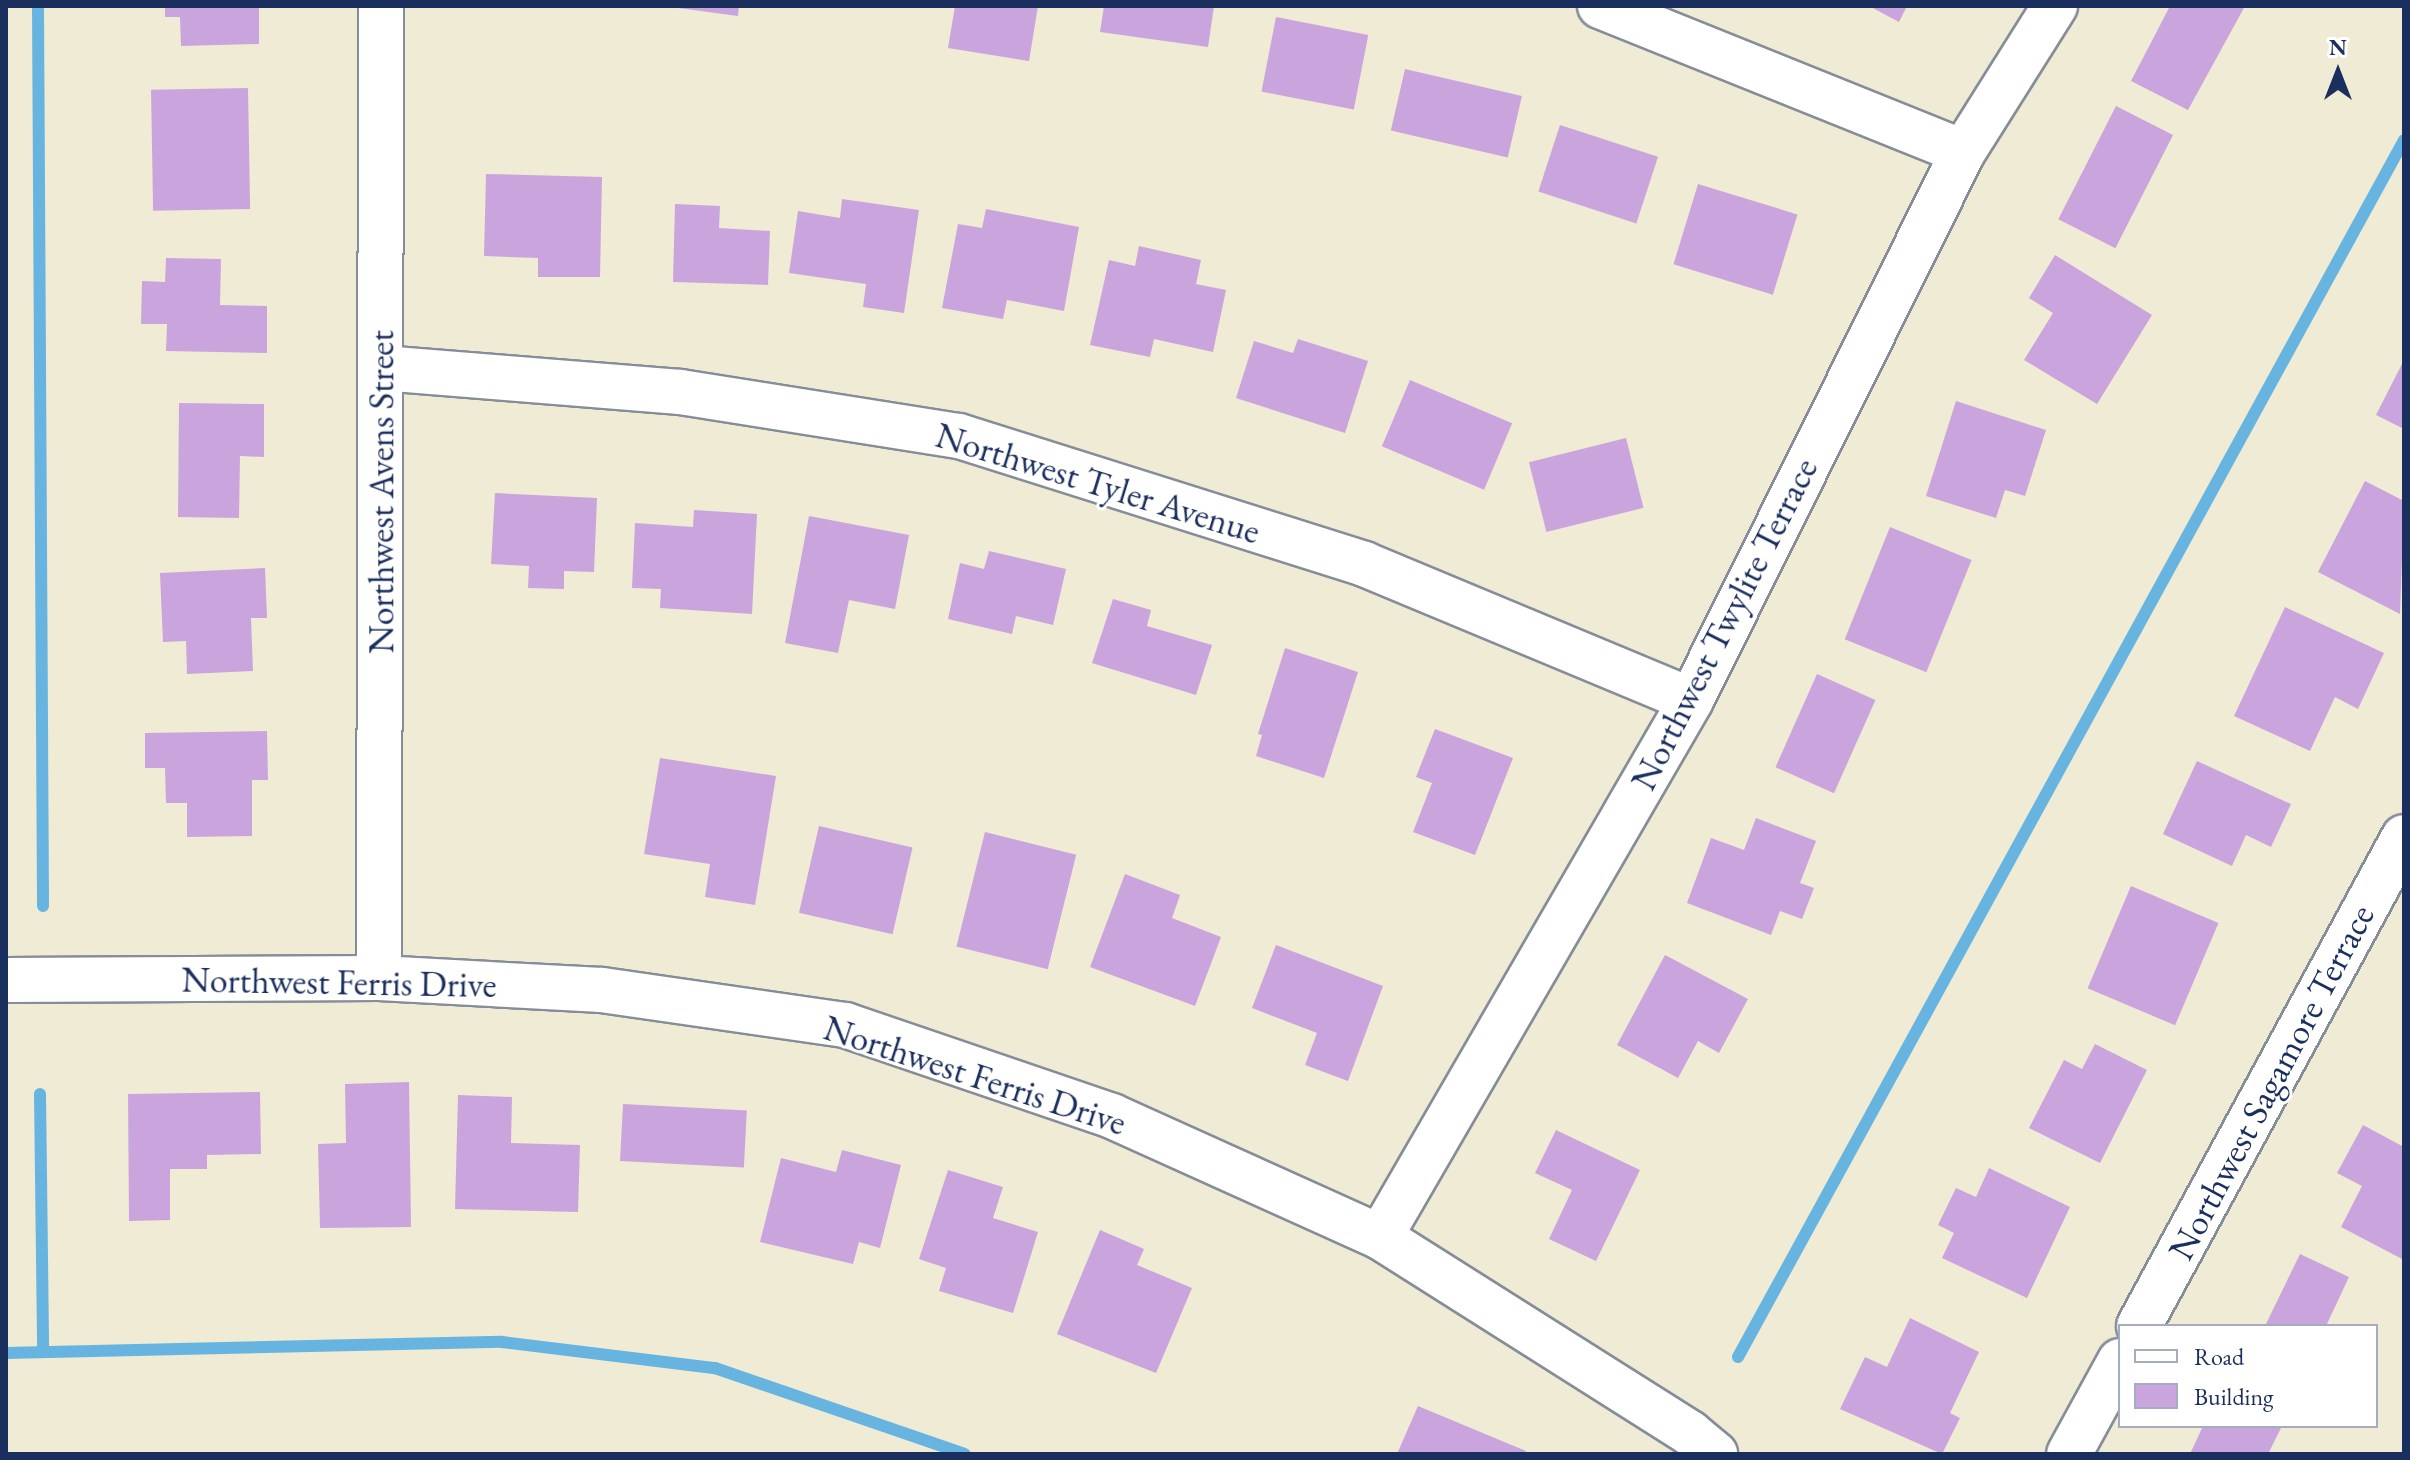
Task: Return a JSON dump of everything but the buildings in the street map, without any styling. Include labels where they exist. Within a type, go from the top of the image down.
[{"type":"street","name":"Northwest Avens Street","points":[[379,978],[381,6]]},
{"type":"street","points":[[1600,6],[1963,152]]},
{"type":"street","name":"Northwest Twylite Terrace","points":[[1380,1237],[1691,700],[1963,152],[2055,6]]},
{"type":"street","name":"Northwest Tyler Avenue","points":[[382,368],[680,392],[959,436],[1364,564],[1691,700]]},
{"type":"street","name":"Northwest Sagamore Terrace","points":[[2140,1324],[2404,837]]},
{"type":"street","name":"Northwest Ferris Drive","points":[[6,980],[379,978],[602,990],[845,1025],[1112,1116],[1380,1237],[1690,1433],[1715,1454]]},
{"type":"street","points":[[2069,1454],[2118,1365]]},
{"type":"waterway","points":[[38,6],[43,906]]},
{"type":"waterway","points":[[1738,1357],[2404,140]]},
{"type":"waterway","points":[[40,1094],[43,1352]]},
{"type":"waterway","points":[[6,1353],[502,1342],[715,1368],[965,1454]]}]
